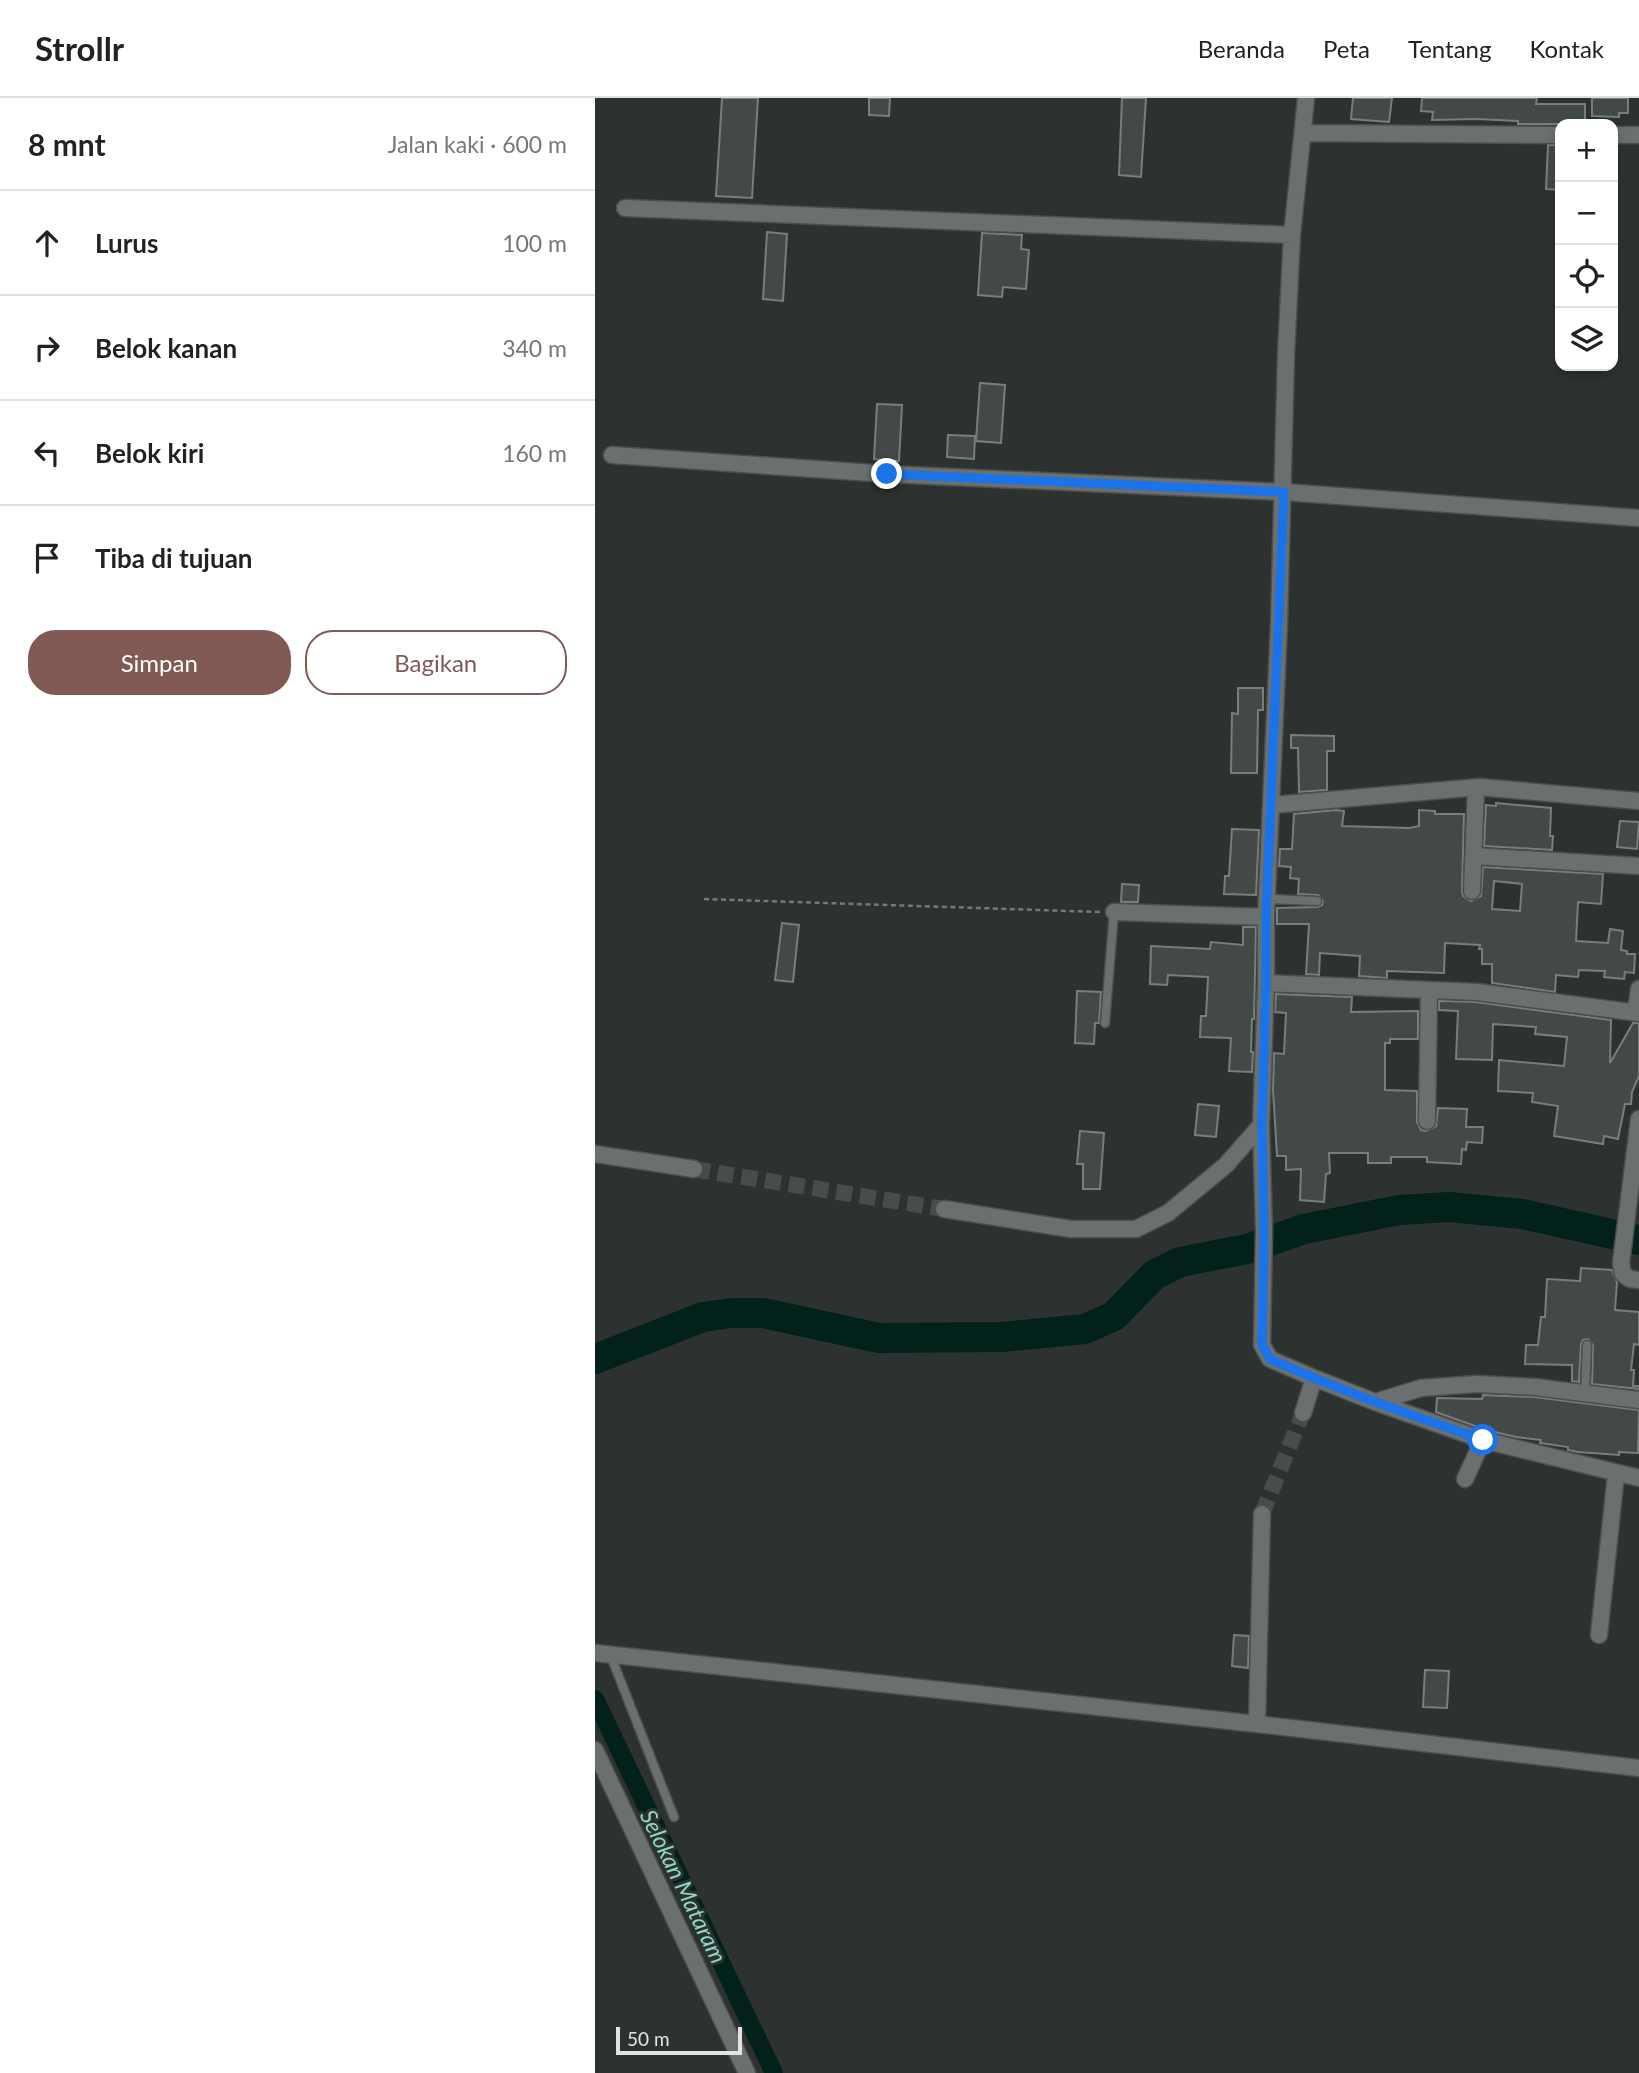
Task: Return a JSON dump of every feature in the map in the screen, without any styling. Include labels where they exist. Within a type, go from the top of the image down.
[{"type":"street","points":[[1306,98],[1292,235],[1286,354],[1284,492],[1266,917],[1262,1345],[1270,1359],[1375,1402],[1483,1440],[1639,1478]]},
{"type":"street","points":[[1304,132],[1555,135]]},
{"type":"street","points":[[1618,135],[1639,135]]},
{"type":"street","points":[[625,208],[1292,235]]},
{"type":"street","points":[[612,455],[887,474],[1284,492],[1639,517]]},
{"type":"street","points":[[1272,805],[1476,788],[1639,801]]},
{"type":"street","points":[[1472,891],[1476,788]]},
{"type":"street","points":[[1473,856],[1639,866]]},
{"type":"street","points":[[1114,912],[1266,917]]},
{"type":"street","points":[[1266,983],[1477,992],[1638,1012],[1639,989]]},
{"type":"street","points":[[1427,1121],[1429,990]]},
{"type":"street","points":[[1639,1119],[1621,1263],[1623,1274],[1630,1279],[1639,1280]]},
{"type":"street","points":[[944,1209],[1070,1228],[1136,1229],[1168,1213],[1226,1165],[1262,1125]]},
{"type":"street","points":[[595,1154],[694,1169]]},
{"type":"street","points":[[1303,1413],[1314,1378]]},
{"type":"street","points":[[1375,1402],[1421,1388],[1476,1384],[1639,1400]]},
{"type":"street","points":[[1465,1479],[1483,1440]]},
{"type":"street","points":[[1599,1635],[1616,1474]]},
{"type":"street","points":[[1257,1724],[1262,1514]]},
{"type":"street","points":[[603,1653],[1639,1768]]},
{"type":"street","points":[[595,1750],[747,2073]]},
{"type":"lane","points":[[1267,899],[1317,901]]},
{"type":"lane","points":[[1105,1024],[1114,912]]},
{"type":"lane","points":[[1585,1393],[1587,1345]]},
{"type":"lane","points":[[603,1653],[674,1817]]},
{"type":"path","points":[[704,899],[1114,912]]},
{"type":"building","points":[[722,98],[758,98],[752,198],[716,196]]},
{"type":"building","points":[[869,98],[890,98],[889,116],[869,115]]},
{"type":"building","points":[[1122,98],[1146,98],[1141,177],[1119,175]]},
{"type":"building","points":[[1353,98],[1392,98],[1389,122],[1351,119]]},
{"type":"building","points":[[1422,98],[1537,98],[1536,104],[1585,104],[1585,119],[1555,119],[1555,124],[1518,124],[1518,121],[1476,119],[1432,120],[1433,112],[1421,111]]},
{"type":"building","points":[[1592,98],[1628,98],[1628,113],[1619,113],[1619,117],[1592,116]]},
{"type":"building","points":[[1548,145],[1555,145],[1555,190],[1546,189]]},
{"type":"building","points":[[767,232],[787,234],[783,301],[763,299]]},
{"type":"building","points":[[982,233],[1022,235],[1021,249],[1029,250],[1026,289],[1003,287],[1002,297],[978,295]]},
{"type":"building","points":[[980,383],[1005,385],[1001,443],[976,441]]},
{"type":"building","points":[[877,404],[902,405],[899,461],[874,459]]},
{"type":"building","points":[[948,435],[975,436],[974,459],[947,457]]},
{"type":"building","points":[[1238,688],[1263,688],[1263,710],[1258,710],[1257,773],[1231,773],[1232,713],[1238,714]]},
{"type":"building","points":[[1291,735],[1334,736],[1334,751],[1327,751],[1327,790],[1299,792],[1298,748],[1291,748]]},
{"type":"building","points":[[1496,803],[1551,808],[1552,850],[1484,846],[1486,805],[1496,806]]},
{"type":"building","points":[[1336,810],[1344,811],[1342,826],[1410,828],[1419,826],[1419,810],[1435,811],[1435,814],[1464,814],[1462,891],[1463,896],[1471,901],[1481,896],[1483,867],[1603,874],[1601,904],[1578,902],[1576,941],[1608,943],[1610,929],[1623,931],[1621,950],[1627,951],[1627,954],[1635,954],[1634,973],[1625,972],[1624,979],[1604,977],[1605,971],[1579,970],[1578,977],[1556,975],[1555,992],[1492,983],[1492,964],[1482,964],[1480,945],[1445,943],[1444,973],[1387,971],[1387,978],[1359,976],[1360,956],[1320,953],[1319,975],[1306,974],[1309,924],[1277,924],[1277,908],[1317,907],[1322,905],[1323,901],[1318,895],[1298,894],[1299,879],[1290,878],[1291,867],[1279,866],[1280,849],[1292,849],[1294,814]],"holes":[[[1494,881],[1522,884],[1520,911],[1492,909]]]},
{"type":"building","points":[[1620,821],[1639,822],[1637,849],[1617,847]]},
{"type":"building","points":[[1232,829],[1259,830],[1256,895],[1224,894],[1225,876],[1229,876]]},
{"type":"building","points":[[1122,884],[1139,885],[1138,902],[1121,902]]},
{"type":"building","points":[[782,923],[799,925],[793,982],[775,980]]},
{"type":"building","points":[[1243,927],[1256,927],[1252,1072],[1229,1071],[1231,1038],[1200,1037],[1201,1016],[1206,1016],[1208,977],[1168,975],[1167,985],[1150,984],[1151,946],[1210,949],[1211,942],[1243,945]]},
{"type":"building","points":[[1077,991],[1101,992],[1099,1023],[1095,1023],[1094,1044],[1075,1043]]},
{"type":"building","points":[[1276,994],[1352,997],[1351,1012],[1418,1011],[1418,1039],[1390,1039],[1390,1043],[1385,1043],[1385,1090],[1417,1091],[1417,1122],[1421,1130],[1426,1131],[1436,1126],[1438,1108],[1467,1109],[1466,1127],[1483,1127],[1482,1143],[1467,1142],[1466,1150],[1462,1149],[1461,1164],[1427,1162],[1427,1157],[1391,1157],[1391,1163],[1368,1163],[1368,1153],[1329,1153],[1330,1173],[1326,1174],[1324,1202],[1300,1200],[1301,1169],[1286,1170],[1286,1156],[1277,1156],[1274,1053],[1284,1054],[1286,1013],[1275,1012]]},
{"type":"building","points":[[1439,1001],[1476,1002],[1611,1020],[1610,1063],[1633,1023],[1639,1023],[1639,1076],[1632,1092],[1631,1104],[1625,1104],[1618,1139],[1604,1136],[1603,1144],[1554,1136],[1558,1106],[1532,1102],[1533,1093],[1498,1091],[1499,1060],[1564,1066],[1567,1037],[1535,1034],[1536,1027],[1493,1024],[1492,1060],[1456,1059],[1458,1011],[1439,1010]]},
{"type":"building","points":[[1198,1104],[1219,1106],[1216,1137],[1195,1135]]},
{"type":"building","points":[[1080,1131],[1104,1133],[1100,1189],[1083,1189],[1083,1164],[1077,1164]]},
{"type":"building","points":[[1581,1268],[1612,1270],[1617,1282],[1615,1310],[1639,1312],[1639,1345],[1634,1344],[1631,1370],[1634,1370],[1633,1386],[1639,1386],[1639,1389],[1592,1384],[1593,1345],[1588,1339],[1581,1344],[1579,1382],[1572,1381],[1572,1365],[1525,1364],[1526,1345],[1538,1345],[1541,1317],[1545,1317],[1547,1279],[1580,1281]]},
{"type":"building","points":[[1483,1395],[1534,1397],[1639,1410],[1638,1453],[1619,1452],[1619,1455],[1568,1450],[1568,1447],[1540,1443],[1541,1440],[1486,1430],[1436,1412],[1437,1398],[1482,1399]]},
{"type":"building","points":[[1234,1635],[1249,1636],[1248,1668],[1232,1666]]},
{"type":"building","points":[[1425,1670],[1449,1671],[1447,1708],[1423,1707]]},
{"type":"waterway","points":[[595,1359],[703,1317],[731,1313],[763,1313],[879,1338],[1001,1337],[1085,1329],[1114,1316],[1154,1275],[1180,1262],[1247,1249],[1304,1229],[1399,1210],[1449,1207],[1522,1214],[1639,1240]]},
{"type":"waterway","name":"Selokan Mataram","points":[[595,1699],[774,2073]]},
{"type":"tunnel","points":[[694,1169],[944,1209]]},
{"type":"tunnel","points":[[1262,1514],[1303,1413]]},
{"type":"route","points":[[887,474],[1284,492],[1266,917],[1262,1345],[1270,1359],[1314,1378],[1483,1440]]}]
